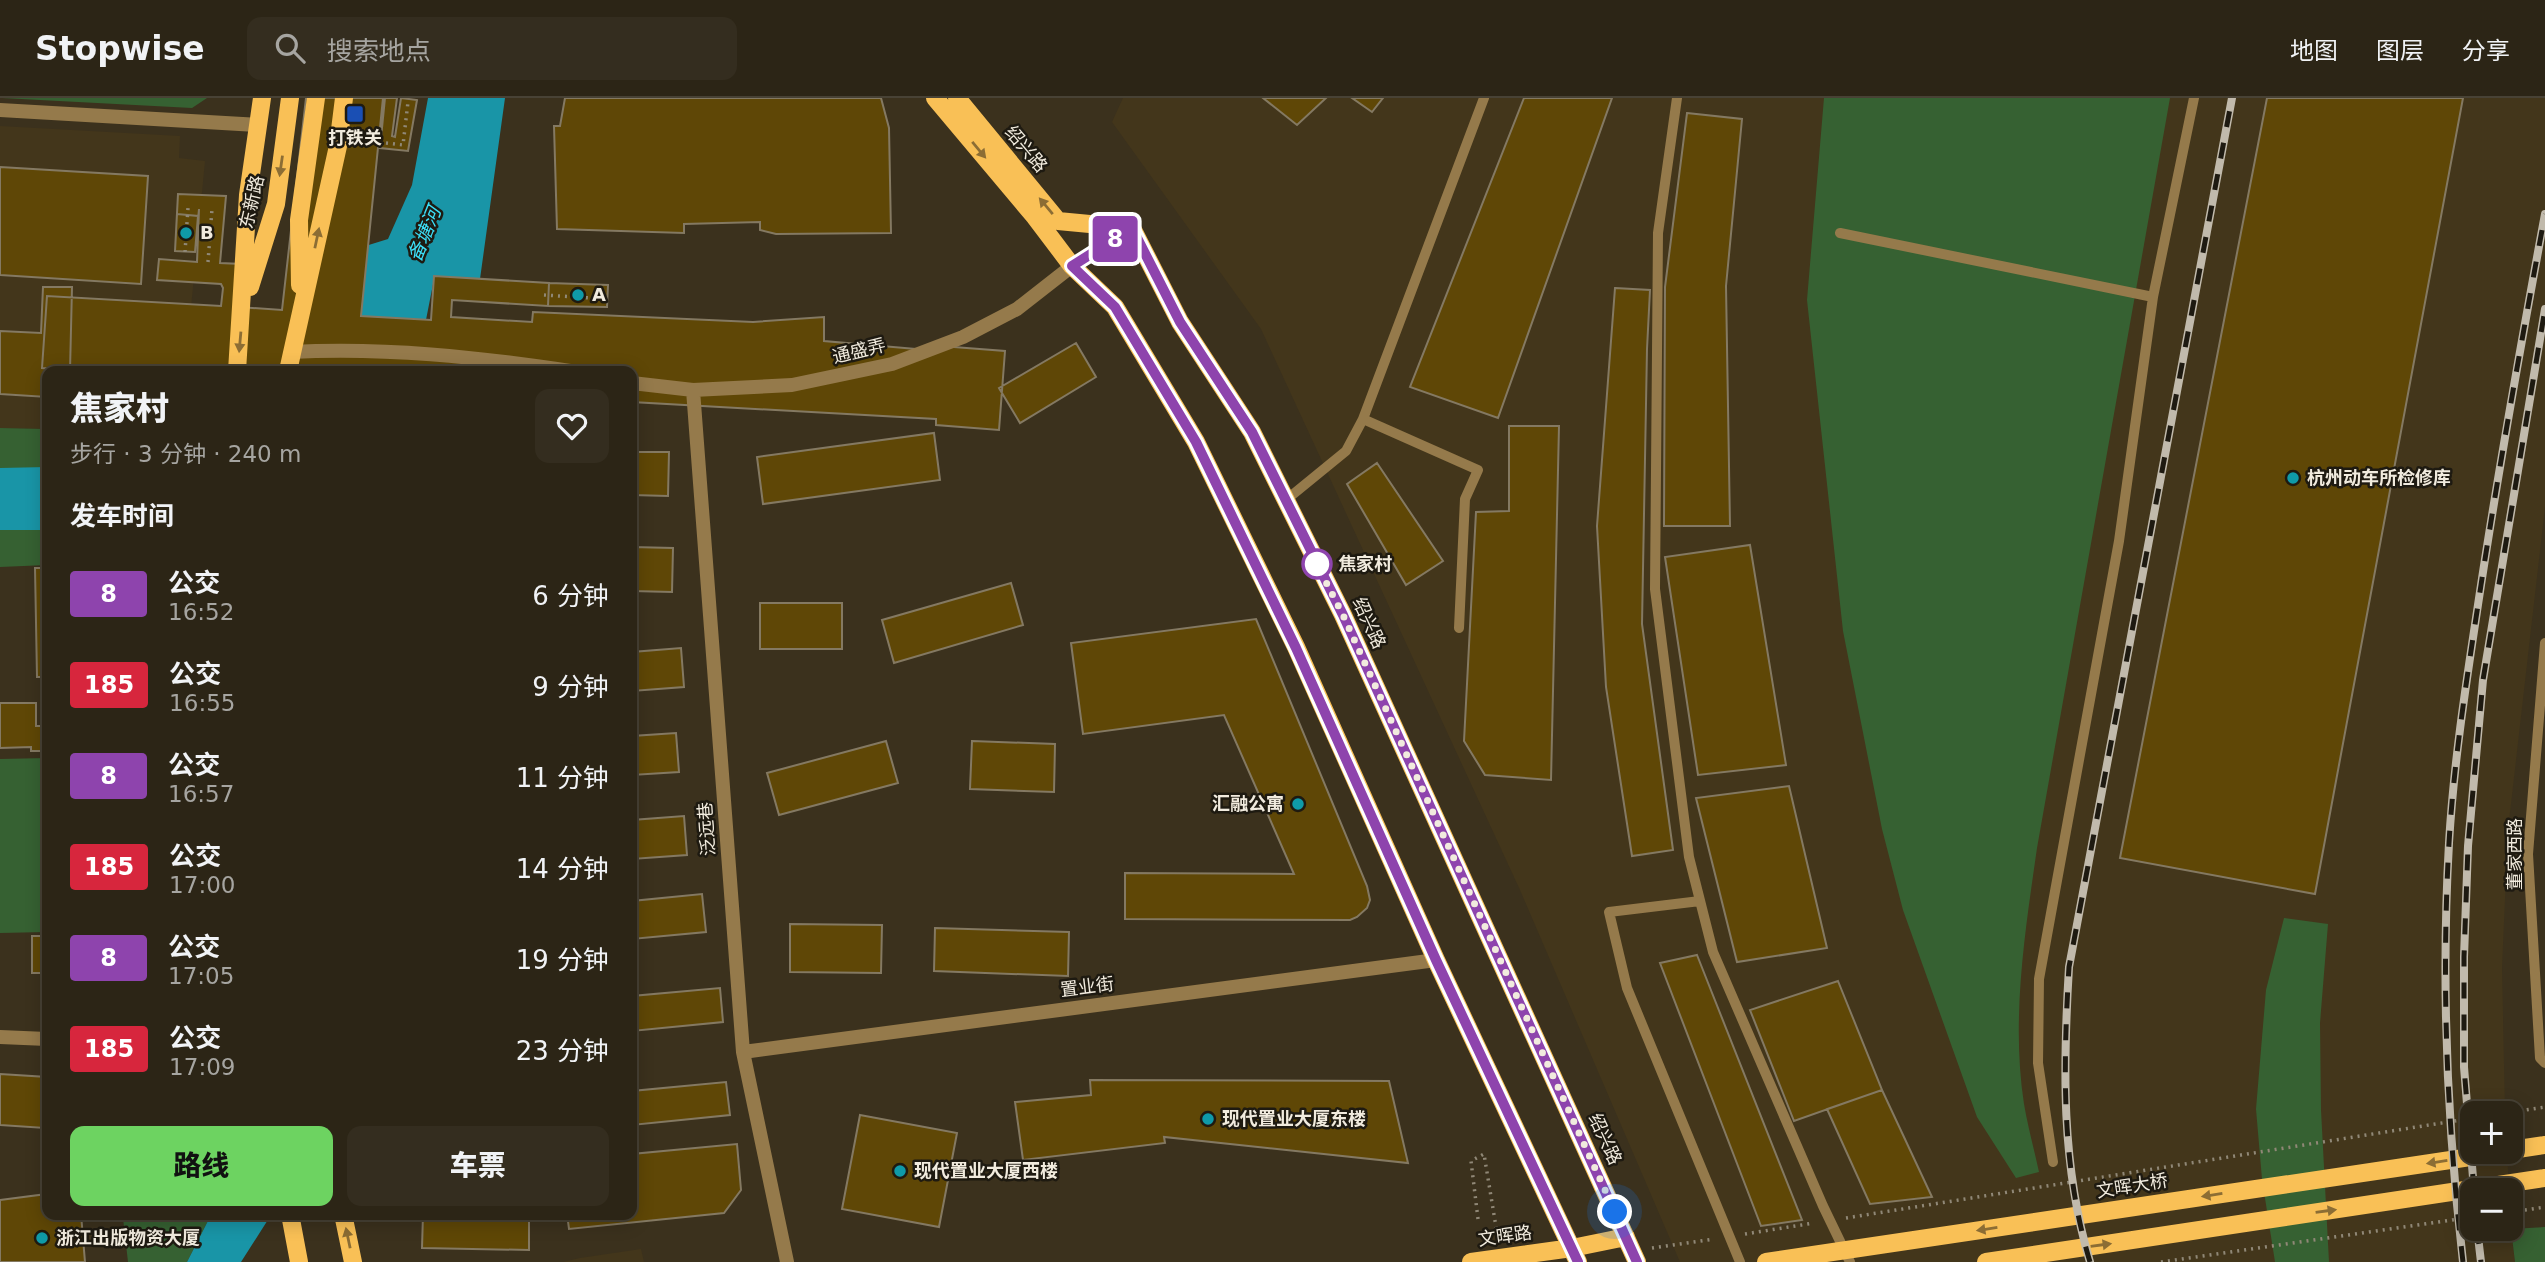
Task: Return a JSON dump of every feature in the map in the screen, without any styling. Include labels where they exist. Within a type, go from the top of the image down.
[{"type":"main road","name":"东新路","points":[[237,366],[248,195],[261,98]]},
{"type":"main road","name":"东新路","points":[[242,313],[276,204],[290,98]]},
{"type":"main road","points":[[301,313],[299,220],[316,98]]},
{"type":"main road","points":[[289,366],[338,146],[344,98]]},
{"type":"main road","name":"绍兴路","points":[[935,98],[1035,217],[1072,266],[1115,307],[1196,442],[1296,648],[1436,960],[1575,1255]]},
{"type":"main road","name":"绍兴路","points":[[957,98],[1058,221],[1132,228],[1180,322],[1252,432],[1286,500],[1343,615],[1626,1237],[1643,1255]]},
{"type":"main road","points":[[2523,1148],[2545,1145]]},
{"type":"main road","name":"文晖大桥","points":[[1766,1262],[2460,1159]]},
{"type":"main road","points":[[1986,1262],[2545,1178]]},
{"type":"main road","points":[[291,1220],[299,1262]]},
{"type":"main road","points":[[344,1220],[353,1262]]},
{"type":"main road","name":"文晖路","points":[[1471,1262],[1575,1255],[1626,1237]]},
{"type":"street","points":[[0,110],[258,125]]},
{"type":"street","name":"通盛弄","points":[[637,384],[693,390],[792,385],[892,364],[963,337],[1017,309],[1072,266],[1132,228]]},
{"type":"street","points":[[291,352],[339,349],[473,357],[535,366]]},
{"type":"street","name":"泛远巷","points":[[693,390],[743,1052],[787,1262]]},
{"type":"street","name":"置业街","points":[[743,1052],[1436,960]]},
{"type":"street","points":[[0,1037],[42,1039]]},
{"type":"lane","points":[[1286,500],[1346,451],[1363,419],[1484,98]]},
{"type":"lane","points":[[1677,98],[1658,233],[1655,589],[1689,857],[1713,952],[1850,1262]]},
{"type":"lane","points":[[2053,1162],[2038,1063],[2039,979],[2119,541],[2153,297],[2194,98]]},
{"type":"lane","points":[[1840,233],[2153,297]]},
{"type":"lane","points":[[1363,419],[1478,470],[1465,499],[1459,628]]},
{"type":"lane","name":"董家西路","points":[[2545,643],[2528,854],[2540,1059],[2545,1063]]},
{"type":"lane","points":[[1700,901],[1609,912],[1627,988],[1740,1262]]},
{"type":"path","points":[[386,143],[403,145],[408,102]]},
{"type":"path","points":[[185,251],[188,208]]},
{"type":"path","points":[[208,262],[212,209]]},
{"type":"path","points":[[544,295],[591,298]]},
{"type":"path","points":[[2523,1110],[2545,1107]]},
{"type":"path","points":[[1841,1219],[2460,1120]]},
{"type":"path","points":[[1478,1219],[1471,1161],[1484,1154],[1499,1249]]},
{"type":"path","points":[[2523,1210],[2545,1207]]},
{"type":"path","points":[[2161,1262],[2460,1219]]},
{"type":"path","points":[[1745,1234],[1814,1223]]},
{"type":"path","points":[[1643,1255],[1718,1238]]},
{"type":"shaded area","points":[[1123,98],[2545,98],[2545,507],[2508,830],[2502,968],[2505,1101],[2460,1101],[2460,1164],[2508,1164],[2508,1178],[2460,1178],[2460,1241],[2512,1241],[2515,1262],[1680,1262],[1520,890],[1261,329],[1112,122]]},
{"type":"shaded area","points":[[0,126],[180,136],[179,158],[205,161],[185,366],[42,366],[42,429],[0,428]]},
{"type":"shaded area","points":[[641,1249],[644,1262],[563,1262],[580,1258]]},
{"type":"green space","points":[[2,98],[207,98],[192,108]]},
{"type":"green space","points":[[1824,98],[2170,98],[2032,880],[2021,976],[2019,1040],[2024,1104],[2039,1172],[2016,1178],[1977,1117],[1903,910],[1882,829],[1843,631],[1807,300]]},
{"type":"green space","points":[[0,428],[42,429],[42,469],[0,470]]},
{"type":"green space","points":[[0,530],[42,530],[42,565],[0,567]]},
{"type":"green space","points":[[42,758],[42,932],[0,933],[0,759]]},
{"type":"green space","points":[[2284,918],[2328,924],[2320,1023],[2321,1110],[2329,1262],[2275,1262],[2262,1179],[2256,1109],[2266,990]]},
{"type":"green space","points":[[123,1220],[208,1220],[187,1262],[128,1262]]},
{"type":"green space","points":[[2545,1227],[2545,1262],[2515,1262],[2512,1241],[2523,1241],[2523,1228]]},
{"type":"water","name":"备塘河","points":[[428,98],[505,98],[480,279],[434,279],[417,366],[336,366],[359,248],[388,239],[412,185]]},
{"type":"water","points":[[42,467],[42,530],[0,530],[0,468]]},
{"type":"water","points":[[208,1220],[268,1220],[241,1262],[187,1262]]},
{"type":"building","name":"打铁关","points":[[306,98],[383,98],[361,316],[431,320],[434,276],[549,283],[548,306],[452,300],[451,317],[532,322],[533,312],[753,322],[824,317],[824,341],[939,351],[941,346],[1005,351],[999,430],[936,425],[936,419],[637,402],[637,366],[42,366],[47,296],[221,306],[221,284],[157,280],[159,259],[197,262],[199,209],[195,252],[175,251],[178,194],[226,196],[220,263],[242,264],[238,307],[282,310]]},
{"type":"building","name":"打铁关","points":[[385,98],[397,98],[392,136],[395,137],[401,98],[417,100],[408,151],[380,148]]},
{"type":"building","points":[[565,98],[881,98],[889,128],[891,233],[776,234],[760,230],[760,222],[684,224],[684,233],[557,229],[554,126],[560,126]]},
{"type":"building","points":[[1263,98],[1326,98],[1297,125]]},
{"type":"building","points":[[1352,98],[1383,98],[1372,112]]},
{"type":"building","points":[[1524,98],[1612,98],[1498,418],[1410,387]]},
{"type":"building","name":"杭州动车所检修库","points":[[2267,98],[2463,98],[2315,894],[2120,858]]},
{"type":"building","points":[[1687,113],[1742,119],[1726,286],[1730,526],[1664,526],[1665,287]]},
{"type":"building","points":[[0,167],[148,176],[141,284],[0,275]]},
{"type":"building","name":"B","points":[[177,214],[198,216],[195,252],[175,251]]},
{"type":"building","name":"A","points":[[549,283],[608,285],[607,307],[548,306]]},
{"type":"building","points":[[43,287],[72,287],[70,366],[42,366],[42,397],[0,394],[0,331],[41,333]]},
{"type":"building","points":[[1615,288],[1650,290],[1642,624],[1673,850],[1632,856],[1606,687],[1597,526]]},
{"type":"building","points":[[1076,343],[1096,377],[1020,423],[999,388]]},
{"type":"building","points":[[1509,426],[1559,426],[1551,780],[1485,775],[1464,741],[1476,512],[1509,511]]},
{"type":"building","points":[[934,433],[940,480],[763,504],[757,457]]},
{"type":"building","points":[[637,452],[669,452],[668,496],[637,495]]},
{"type":"building","points":[[1377,463],[1443,561],[1406,585],[1347,484]]},
{"type":"building","points":[[1750,545],[1786,765],[1698,775],[1665,557]]},
{"type":"building","points":[[637,547],[673,548],[672,592],[637,591]]},
{"type":"building","points":[[35,568],[42,568],[42,677],[37,677]]},
{"type":"building","points":[[1011,583],[1023,625],[894,663],[882,620]]},
{"type":"building","points":[[760,603],[842,603],[842,649],[760,649]]},
{"type":"building","name":"汇融公寓","points":[[1256,619],[1367,886],[1370,900],[1367,908],[1350,920],[1125,919],[1125,873],[1294,874],[1224,715],[1083,734],[1071,643]]},
{"type":"building","points":[[681,648],[684,687],[637,691],[637,652]]},
{"type":"building","points":[[0,703],[36,703],[36,726],[42,726],[42,751],[31,751],[31,747],[0,748]]},
{"type":"building","points":[[676,733],[679,772],[637,775],[637,736]]},
{"type":"building","points":[[886,741],[898,783],[779,815],[767,773]]},
{"type":"building","points":[[972,741],[1055,744],[1054,792],[970,789]]},
{"type":"building","points":[[1789,786],[1827,948],[1737,962],[1696,798]]},
{"type":"building","points":[[684,816],[687,855],[637,859],[637,820]]},
{"type":"building","points":[[702,894],[706,932],[637,939],[637,900]]},
{"type":"building","points":[[790,924],[882,925],[881,973],[790,972]]},
{"type":"building","points":[[935,928],[1069,932],[1068,976],[934,971]]},
{"type":"building","points":[[32,936],[42,936],[42,973],[32,973]]},
{"type":"building","points":[[1697,955],[1802,1220],[1761,1226],[1660,963]]},
{"type":"building","points":[[1838,981],[1882,1090],[1794,1121],[1750,1010]]},
{"type":"building","points":[[720,988],[723,1022],[637,1031],[637,996]]},
{"type":"building","points":[[0,1074],[42,1077],[42,1128],[0,1125]]},
{"type":"building","name":"现代置业大厦东楼","points":[[1090,1080],[1389,1081],[1408,1163],[1164,1137],[1165,1143],[1023,1160],[1015,1102],[1091,1095]]},
{"type":"building","points":[[726,1082],[730,1115],[637,1124],[637,1091]]},
{"type":"building","points":[[1882,1090],[1932,1197],[1870,1204],[1827,1109]]},
{"type":"building","name":"现代置业大厦西楼","points":[[860,1115],[957,1133],[939,1227],[842,1209]]},
{"type":"building","points":[[737,1144],[741,1190],[724,1213],[569,1229],[568,1220],[637,1220],[637,1154]]},
{"type":"building","name":"浙江出版物资大厦","points":[[42,1195],[42,1220],[82,1220],[85,1262],[0,1262],[0,1200]]},
{"type":"building","points":[[423,1220],[529,1220],[529,1250],[422,1248]]},
{"type":"railway","points":[[2090,1262],[2074,1189],[2066,1116],[2069,967],[2232,98]]},
{"type":"railway","points":[[2463,1262],[2447,1053],[2446,948],[2451,811],[2462,714],[2488,539],[2545,214]]},
{"type":"railway","points":[[2473,1178],[2464,1067],[2468,846],[2483,680],[2545,309]]},
{"type":"railway","points":[[2479,1241],[2481,1262]]},
{"type":"bus line","name":"8","points":[[1578,1262],[1436,960],[1296,648],[1196,442],[1115,307],[1072,266],[1132,228],[1180,322],[1252,432],[1343,615],[1637,1262]]},
{"type":"place","name":"打铁关","points":[[355,114]]},
{"type":"place","name":"B","points":[[186,233]]},
{"type":"place","name":"A","points":[[578,295]]},
{"type":"place","name":"杭州动车所检修库","points":[[2293,478]]},
{"type":"place","name":"焦家村","points":[[1317,564]]},
{"type":"place","name":"汇融公寓","points":[[1298,804]]},
{"type":"place","name":"现代置业大厦东楼","points":[[1208,1119]]},
{"type":"place","name":"现代置业大厦西楼","points":[[900,1171]]},
{"type":"place","name":"浙江出版物资大厦","points":[[42,1238]]},
{"type":"route","points":[[1317,564],[1313,557],[1343,615],[1615,1212]]}]
